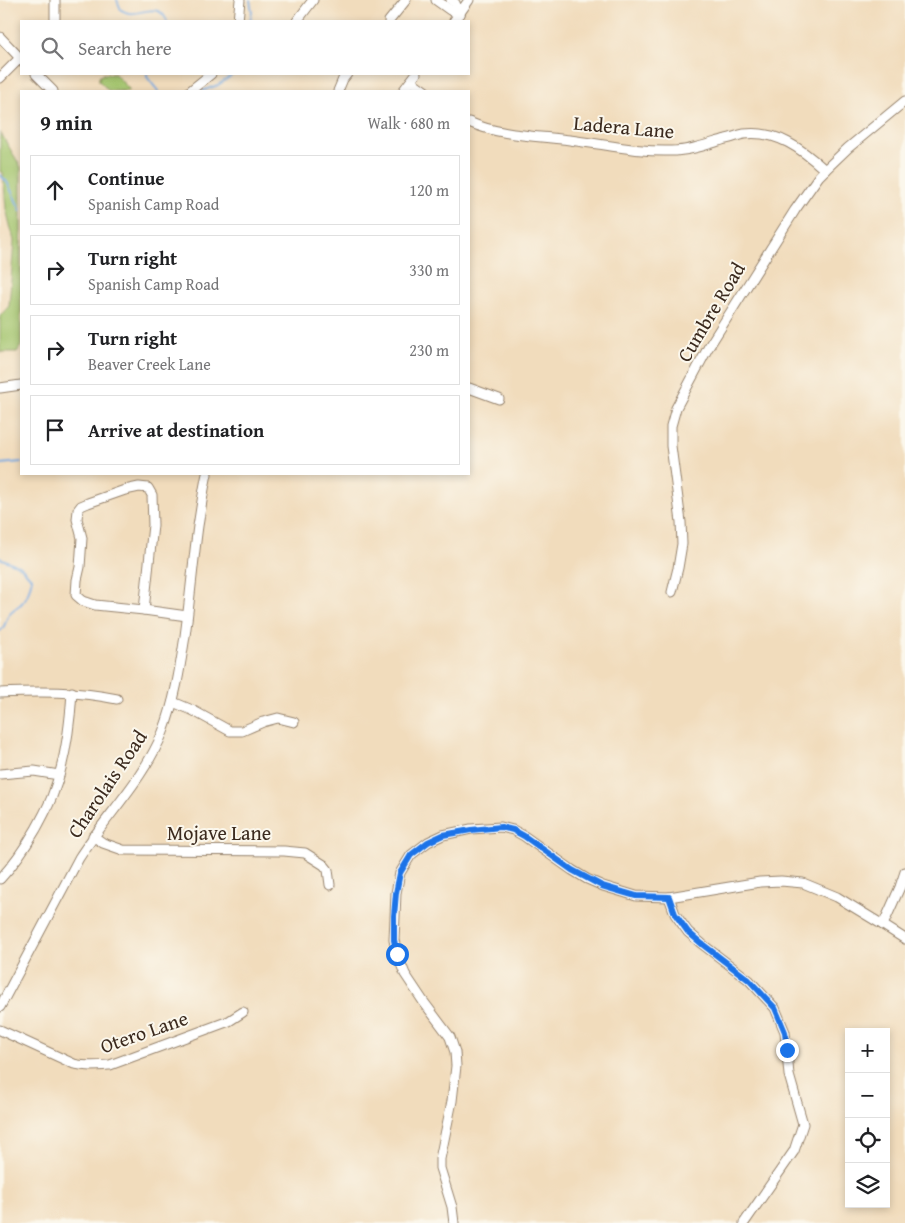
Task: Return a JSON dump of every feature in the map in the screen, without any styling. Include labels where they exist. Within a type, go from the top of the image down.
[{"type":"street","points":[[55,0],[55,20]]},
{"type":"street","points":[[238,20],[240,0]]},
{"type":"street","points":[[298,20],[313,0]]},
{"type":"street","points":[[390,20],[406,0]]},
{"type":"street","points":[[436,0],[457,17]]},
{"type":"street","points":[[451,0],[455,3],[457,17]]},
{"type":"street","points":[[457,17],[469,0]]},
{"type":"street","points":[[0,37],[20,58]]},
{"type":"street","points":[[0,78],[20,60]]},
{"type":"street","points":[[37,75],[52,90]]},
{"type":"street","points":[[191,90],[210,75]]},
{"type":"street","points":[[338,90],[342,75]]},
{"type":"street","points":[[404,90],[413,77],[424,90]]},
{"type":"street","name":"Cumbre Road","points":[[672,592],[682,544],[682,522],[671,446],[672,426],[676,408],[706,351],[795,210],[825,170],[848,148],[905,101]]},
{"type":"street","name":"Ladera Lane","points":[[470,122],[503,132],[641,150],[680,150],[696,148],[744,134],[766,135],[776,137],[797,147],[825,170]]},
{"type":"street","points":[[0,388],[20,385]]},
{"type":"street","points":[[470,388],[499,400]]},
{"type":"street","name":"Charolais Road","points":[[0,1007],[79,858],[155,750],[163,731],[173,702],[181,659],[207,475]]},
{"type":"street","points":[[144,610],[153,512],[152,495],[148,488],[139,487],[88,503],[78,510],[77,519],[82,538],[76,595],[83,601],[95,605],[187,616]]},
{"type":"street","points":[[0,693],[72,692],[95,694],[117,699]]},
{"type":"street","points":[[0,879],[13,866],[26,846],[55,790],[68,736],[72,692]]},
{"type":"street","points":[[173,702],[230,731],[242,731],[278,718],[294,722]]},
{"type":"street","points":[[0,774],[34,771],[59,775]]},
{"type":"street","points":[[454,1223],[452,1207],[440,1168],[440,1159],[452,1101],[456,1066],[455,1052],[450,1036],[405,974],[394,940],[396,893],[400,873],[411,855],[428,842],[443,835],[471,830],[501,827],[513,830],[572,870],[602,886],[636,896],[669,897],[760,882],[803,883],[837,897],[905,939]]},
{"type":"street","name":"Mojave Lane","points":[[93,836],[103,843],[123,850],[284,851],[305,853],[328,870],[330,885]]},
{"type":"street","points":[[883,924],[905,872]]},
{"type":"street","points":[[669,897],[675,914],[688,932],[749,980],[775,1008],[785,1032],[789,1076],[803,1124],[794,1151],[744,1223]]},
{"type":"street","name":"Otero Lane","points":[[0,1030],[74,1064],[99,1066],[110,1065],[181,1039],[229,1021],[243,1012]]},
{"type":"green space","points":[[102,75],[116,75],[129,90],[108,90],[99,81],[99,77]]},
{"type":"green space","points":[[0,132],[20,165],[20,348],[17,352],[0,352],[0,316],[9,306],[14,241],[6,209],[3,172],[0,172]]},
{"type":"waterway","points":[[117,0],[121,10],[128,13],[155,10],[164,15],[166,20]]},
{"type":"waterway","points":[[250,0],[252,12],[250,20]]},
{"type":"waterway","points":[[147,75],[157,90]]},
{"type":"waterway","points":[[205,90],[218,85],[233,75]]},
{"type":"waterway","points":[[0,175],[7,182],[20,209]]},
{"type":"waterway","points":[[0,464],[20,462]]},
{"type":"waterway","points":[[0,558],[21,567],[32,579],[26,598],[9,614],[0,631]]},
{"type":"route","points":[[397,954],[394,940],[396,893],[400,873],[411,855],[428,842],[443,835],[501,827],[513,830],[524,836],[572,870],[602,886],[636,896],[669,897],[675,914],[688,932],[749,980],[775,1008],[785,1032],[787,1050]]}]
